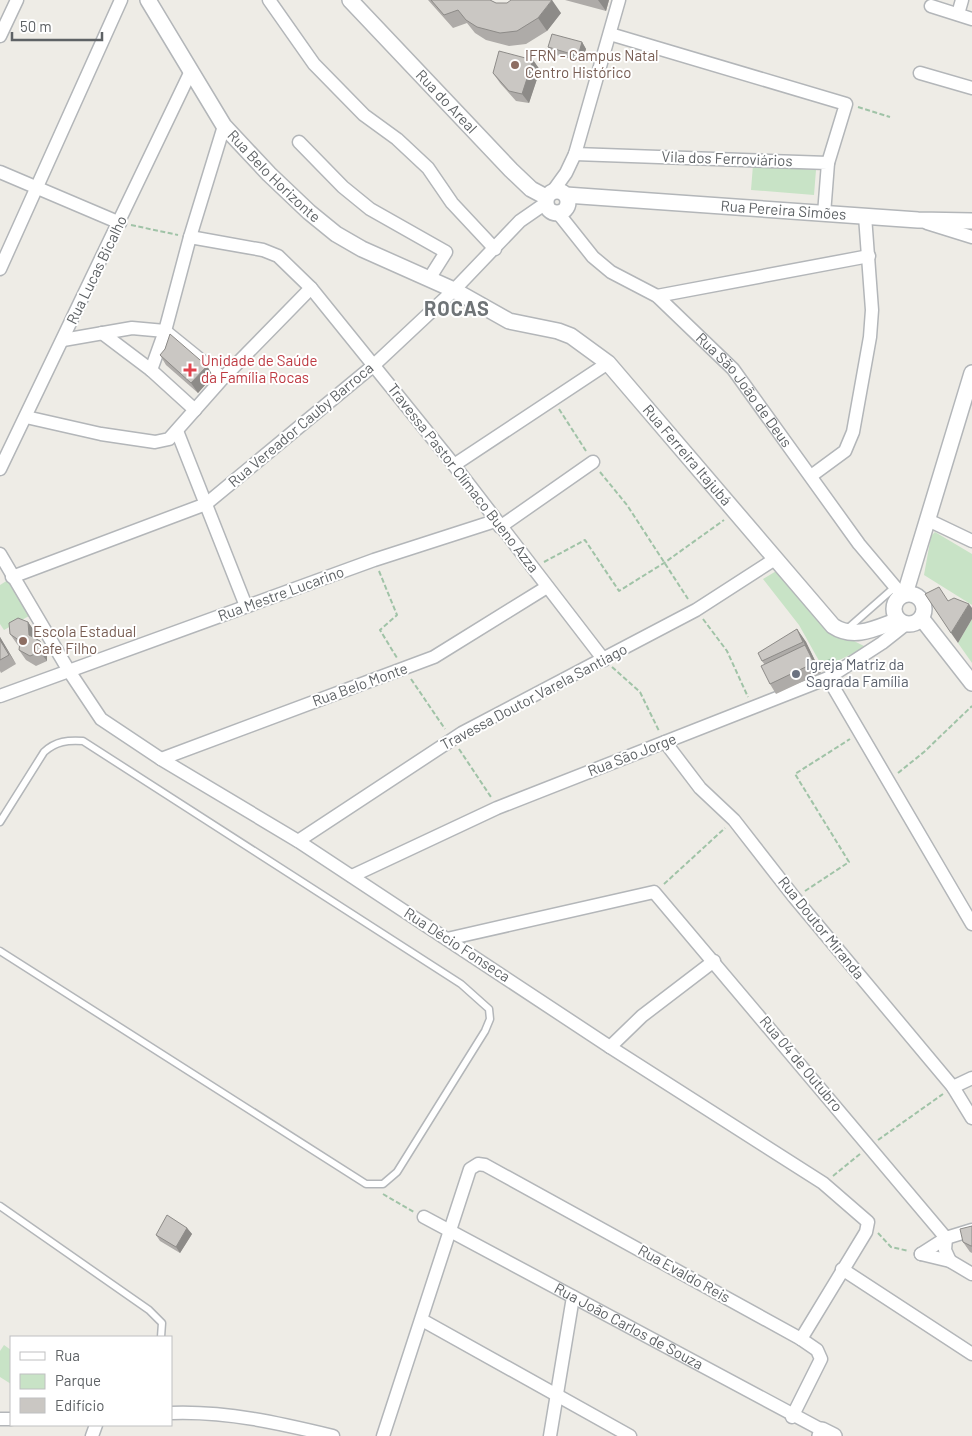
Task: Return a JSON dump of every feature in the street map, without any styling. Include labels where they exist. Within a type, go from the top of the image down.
[{"type":"street","points":[[0,36],[17,0]]},
{"type":"street","points":[[0,269],[122,0]]},
{"type":"street","name":"Rua Belo Horizonte","points":[[148,0],[224,126],[269,174],[336,234],[362,249],[454,290]]},
{"type":"street","points":[[269,0],[314,64],[364,115],[397,139],[428,168],[447,196],[495,249]]},
{"type":"street","name":"Rua do Areal","points":[[350,0],[511,170],[531,189],[557,200]]},
{"type":"street","points":[[557,200],[573,159],[619,0]]},
{"type":"street","points":[[958,14],[962,0]]},
{"type":"street","points":[[931,6],[972,19]]},
{"type":"street","points":[[610,34],[846,104],[828,162],[824,214]]},
{"type":"street","name":"Rua Lucas Bicalho","points":[[0,469],[120,223],[191,71]]},
{"type":"street","points":[[920,73],[972,88]]},
{"type":"street","points":[[151,370],[165,332],[190,237],[224,126]]},
{"type":"street","points":[[299,142],[343,187],[370,209],[446,252],[429,279]]},
{"type":"street","name":"Vila dos Ferroviários","points":[[573,159],[828,162]]},
{"type":"street","points":[[0,172],[120,223]]},
{"type":"street","name":"Rua Pereira Simões","points":[[557,200],[592,198],[918,220],[972,237]]},
{"type":"street","name":"Rua Vereador Cauby Barroca","points":[[12,578],[193,510],[207,502],[374,365],[454,290],[520,221],[557,200]]},
{"type":"street","name":"Rua São João de Deus","points":[[557,200],[587,250],[611,272],[657,296],[700,335],[733,370],[859,544],[901,592]]},
{"type":"street","points":[[811,476],[845,451],[853,432],[870,337],[872,310],[865,216]]},
{"type":"street","points":[[918,220],[972,221]]},
{"type":"street","name":"Travessa Pastor Clímaco Bueno Azza","points":[[190,237],[263,250],[278,256],[311,288],[454,465],[604,660]]},
{"type":"street","points":[[657,296],[869,256]]},
{"type":"street","points":[[26,417],[101,434],[155,442],[169,439],[223,378],[311,288]]},
{"type":"street","name":"Rua Ferreira Itajubá","points":[[454,290],[509,322],[558,331],[571,336],[608,363],[645,404],[734,513],[833,626],[844,632]]},
{"type":"street","points":[[62,340],[132,328],[165,332],[223,378]]},
{"type":"street","points":[[102,333],[151,370],[195,410]]},
{"type":"street","points":[[454,465],[608,363]]},
{"type":"street","points":[[902,622],[894,613],[894,605],[901,592],[928,520],[972,373]]},
{"type":"street","points":[[176,432],[207,502],[246,606]]},
{"type":"street","name":"Rua Mestre Lucarino","points":[[0,696],[374,560],[498,524],[593,462]]},
{"type":"street","points":[[928,520],[972,541]]},
{"type":"street","name":"Rua Décio Fonseca","points":[[0,554],[12,578],[101,719],[161,759],[298,841],[610,1047],[823,1184],[868,1222]]},
{"type":"street","name":"Travessa Doutor Varela Santiago","points":[[298,841],[452,739],[696,610],[775,559]]},
{"type":"street","name":"Rua Belo Monte","points":[[161,759],[404,670],[434,657],[547,587]]},
{"type":"street","points":[[844,632],[856,633],[902,622],[914,624],[922,619],[925,612],[924,604],[920,597],[901,592]]},
{"type":"street","points":[[922,619],[972,683]]},
{"type":"street","name":"Rua São Jorge","points":[[352,876],[497,808],[828,678],[876,647],[902,622]]},
{"type":"street","points":[[828,678],[972,924]]},
{"type":"street","name":"Rua Doutor Miranda","points":[[665,742],[700,788],[734,820],[794,897],[953,1087],[972,1118]]},
{"type":"street","points":[[447,939],[654,892]]},
{"type":"street","name":"Rua 04 de Outubro","points":[[654,892],[946,1238]]},
{"type":"street","points":[[610,1047],[642,1016],[714,961]]},
{"type":"street","points":[[953,1087],[972,1078]]},
{"type":"street","name":"Rua Evaldo Reis","points":[[451,1230],[470,1169],[478,1164],[485,1165],[801,1339],[817,1350],[820,1360],[792,1417]]},
{"type":"street","name":"Rua João Carlos de Souza","points":[[424,1218],[451,1230],[825,1434]]},
{"type":"street","points":[[801,1339],[866,1232],[868,1222]]},
{"type":"street","points":[[382,1436],[451,1230]]},
{"type":"street","points":[[921,1254],[946,1238],[972,1230]]},
{"type":"street","points":[[946,1238],[945,1250],[950,1261]]},
{"type":"street","points":[[921,1254],[950,1261],[972,1274]]},
{"type":"street","points":[[842,1269],[972,1354]]},
{"type":"street","points":[[550,1436],[573,1297]]},
{"type":"street","points":[[422,1320],[557,1393],[630,1436]]},
{"type":"street","points":[[172,1413],[241,1416],[333,1436]]},
{"type":"lane","points":[[844,632],[901,592]]},
{"type":"lane","points":[[0,822],[44,752],[51,745],[61,742],[83,741],[461,984],[489,1009],[490,1020],[485,1031],[396,1172],[383,1184],[366,1184],[0,951]]},
{"type":"lane","points":[[0,1206],[149,1310],[162,1323],[161,1336]]},
{"type":"path","points":[[846,104],[890,117]]},
{"type":"path","points":[[120,223],[190,237]]},
{"type":"path","points":[[553,400],[593,462],[627,505],[664,564],[726,651],[753,708]]},
{"type":"path","points":[[533,568],[585,540],[619,591],[664,564],[734,513]]},
{"type":"path","points":[[374,560],[397,615],[380,630],[404,670],[497,808]]},
{"type":"path","points":[[604,660],[640,692],[665,742]]},
{"type":"path","points":[[889,781],[924,752],[972,706]]},
{"type":"path","points":[[794,897],[849,862],[794,774],[860,733]]},
{"type":"path","points":[[654,892],[734,820]]},
{"type":"path","points":[[823,1184],[870,1146],[953,1087]]},
{"type":"path","points":[[366,1184],[424,1218]]},
{"type":"path","points":[[868,1222],[891,1246],[921,1254]]},
{"type":"green space","points":[[753,165],[816,170],[814,195],[751,190]]},
{"type":"green space","points":[[935,532],[972,554],[972,605],[924,575],[931,536]]},
{"type":"green space","points":[[778,570],[846,637],[866,647],[823,668],[799,625],[763,579]]},
{"type":"green space","points":[[8,580],[29,616],[4,630],[0,624],[0,585]]},
{"type":"green space","points":[[972,619],[972,663],[958,643]]},
{"type":"green space","points":[[4,1345],[10,1349],[10,1383],[0,1377],[0,1351]]},
{"type":"building","points":[[431,0],[490,0],[496,3],[507,3],[511,0],[552,0],[538,18],[517,31],[500,33],[477,27],[466,20],[458,10],[444,15]]},
{"type":"building","points":[[552,34],[582,42],[578,56],[548,47]]},
{"type":"building","points":[[499,51],[533,60],[522,94],[509,91],[493,73]]},
{"type":"building","name":"Unidade de Saúde da Família Rocas","points":[[170,334],[207,366],[191,383],[160,355],[165,349]]},
{"type":"building","points":[[939,587],[948,601],[954,598],[969,604],[951,633],[925,594]]},
{"type":"building","points":[[18,618],[28,622],[29,635],[40,641],[40,652],[30,656],[19,650],[20,641],[10,634],[9,623]]},
{"type":"building","points":[[797,629],[803,642],[762,661],[758,653]]},
{"type":"building","points":[[0,640],[9,655],[0,660]]},
{"type":"building","points":[[805,645],[814,663],[770,684],[761,666]]},
{"type":"building","points":[[167,1215],[187,1228],[176,1247],[156,1235]]},
{"type":"building","points":[[972,1226],[971,1246],[963,1242],[960,1229]]},
{"type":"place","name":"IFRN - Campus Natal Centro Histórico","points":[[515,65]]},
{"type":"place","name":"Unidade de Saúde da Família Rocas","points":[[190,370]]},
{"type":"place","name":"Escola Estadual Cafe Filho","points":[[23,641]]},
{"type":"place","name":"Igreja Matriz da Sagrada Família","points":[[796,674]]},
{"type":"district","name":"ROCAS","points":[[457,309]]}]
